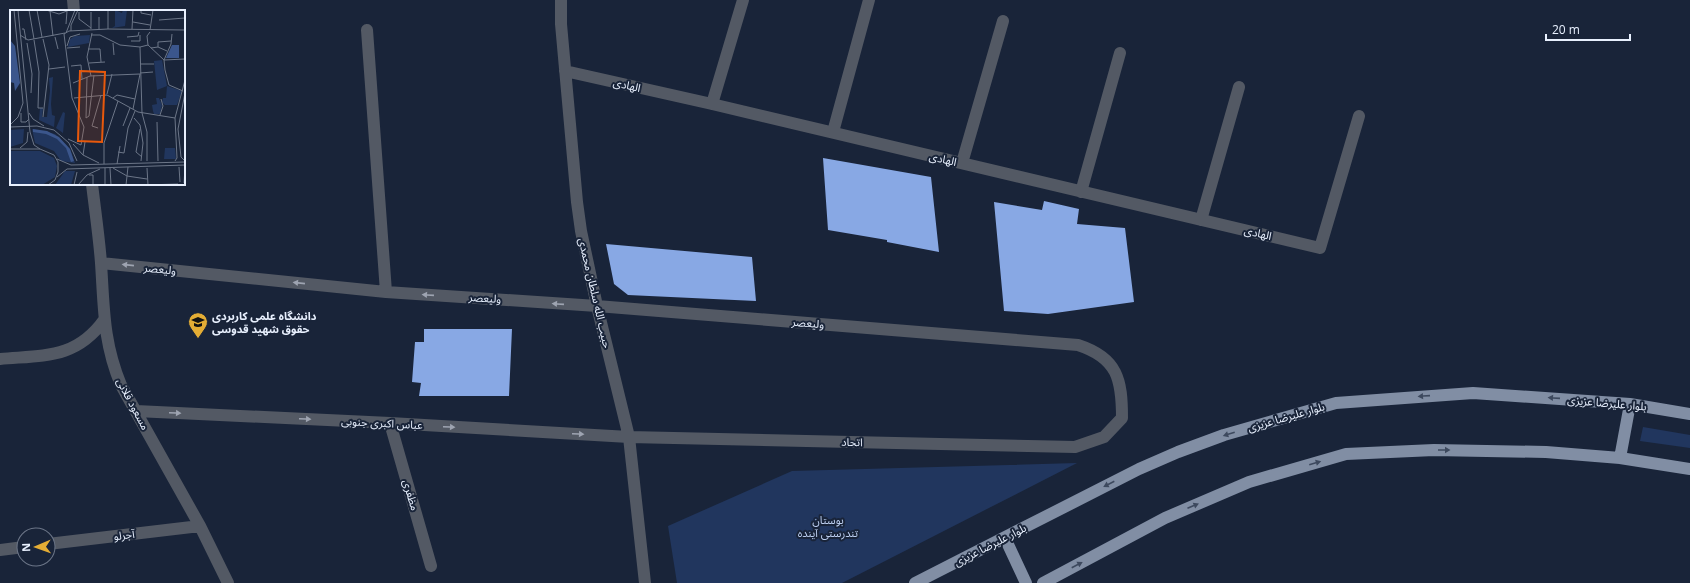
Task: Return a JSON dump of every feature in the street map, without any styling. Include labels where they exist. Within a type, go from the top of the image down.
[{"type":"main road","name":"بلوار علیرضا عزیزی","points":[[915,583],[1139,469],[1178,452],[1224,435],[1336,403],[1474,393],[1630,404],[1690,414]]},
{"type":"main road","points":[[1620,458],[1630,404]]},
{"type":"main road","points":[[1042,583],[1165,518],[1249,482],[1346,454],[1434,450],[1546,452],[1620,458],[1690,469]]},
{"type":"main road","points":[[1005,538],[1026,583]]},
{"type":"street","points":[[73,0],[74,10]]},
{"type":"street","name":"حبیب الله سلطان محمدی","points":[[561,0],[561,24],[577,202],[587,263],[629,437],[645,583]]},
{"type":"street","points":[[712,104],[743,0]]},
{"type":"street","points":[[832,132],[869,0]]},
{"type":"street","points":[[962,163],[1003,21]]},
{"type":"street","points":[[367,30],[386,292]]},
{"type":"street","points":[[1081,192],[1120,53]]},
{"type":"street","name":"الهادی","points":[[565,71],[832,132],[1320,248],[1359,116]]},
{"type":"street","points":[[1201,220],[1239,88]]},
{"type":"street","name":"مسعود قلانی","points":[[92,185],[101,262],[106,338],[115,370],[121,385],[200,526],[228,583]]},
{"type":"street","name":"ولیعصر","points":[[101,262],[386,292],[597,306],[1078,345],[1095,350],[1117,375],[1122,392],[1122,418],[1104,437],[1075,447]]},
{"type":"street","points":[[0,359],[58,353],[77,346],[95,332],[104,320]]},
{"type":"street","name":"عباس اکبری جنوبی","points":[[136,411],[390,423],[629,437]]},
{"type":"street","name":"مظفری","points":[[390,423],[431,566]]},
{"type":"street","name":"اتحاد","points":[[629,437],[1075,447]]},
{"type":"street","name":"آجرلو","points":[[56,543],[200,526]]},
{"type":"street","points":[[0,550],[16,548]]},
{"type":"green space","points":[[1643,427],[1690,435],[1690,448],[1640,441]]},
{"type":"green space","name":"بوستان تندرستی آینده","points":[[1077,463],[842,583],[677,583],[668,526],[792,471]]},
{"type":"building","points":[[823,158],[931,177],[939,252],[887,242],[887,240],[828,230]]},
{"type":"building","points":[[1044,201],[1079,209],[1077,224],[1125,228],[1134,302],[1048,314],[1004,311],[994,202],[1042,210]]},
{"type":"building","points":[[606,244],[752,257],[756,301],[628,295],[614,284]]},
{"type":"building","points":[[424,329],[512,329],[509,396],[419,396],[421,383],[412,382],[415,342],[424,342]]},
{"type":"place","name":"دانشگاه علمی کاربردی حقوق شهید قدوسی","points":[[198,339]]}]
